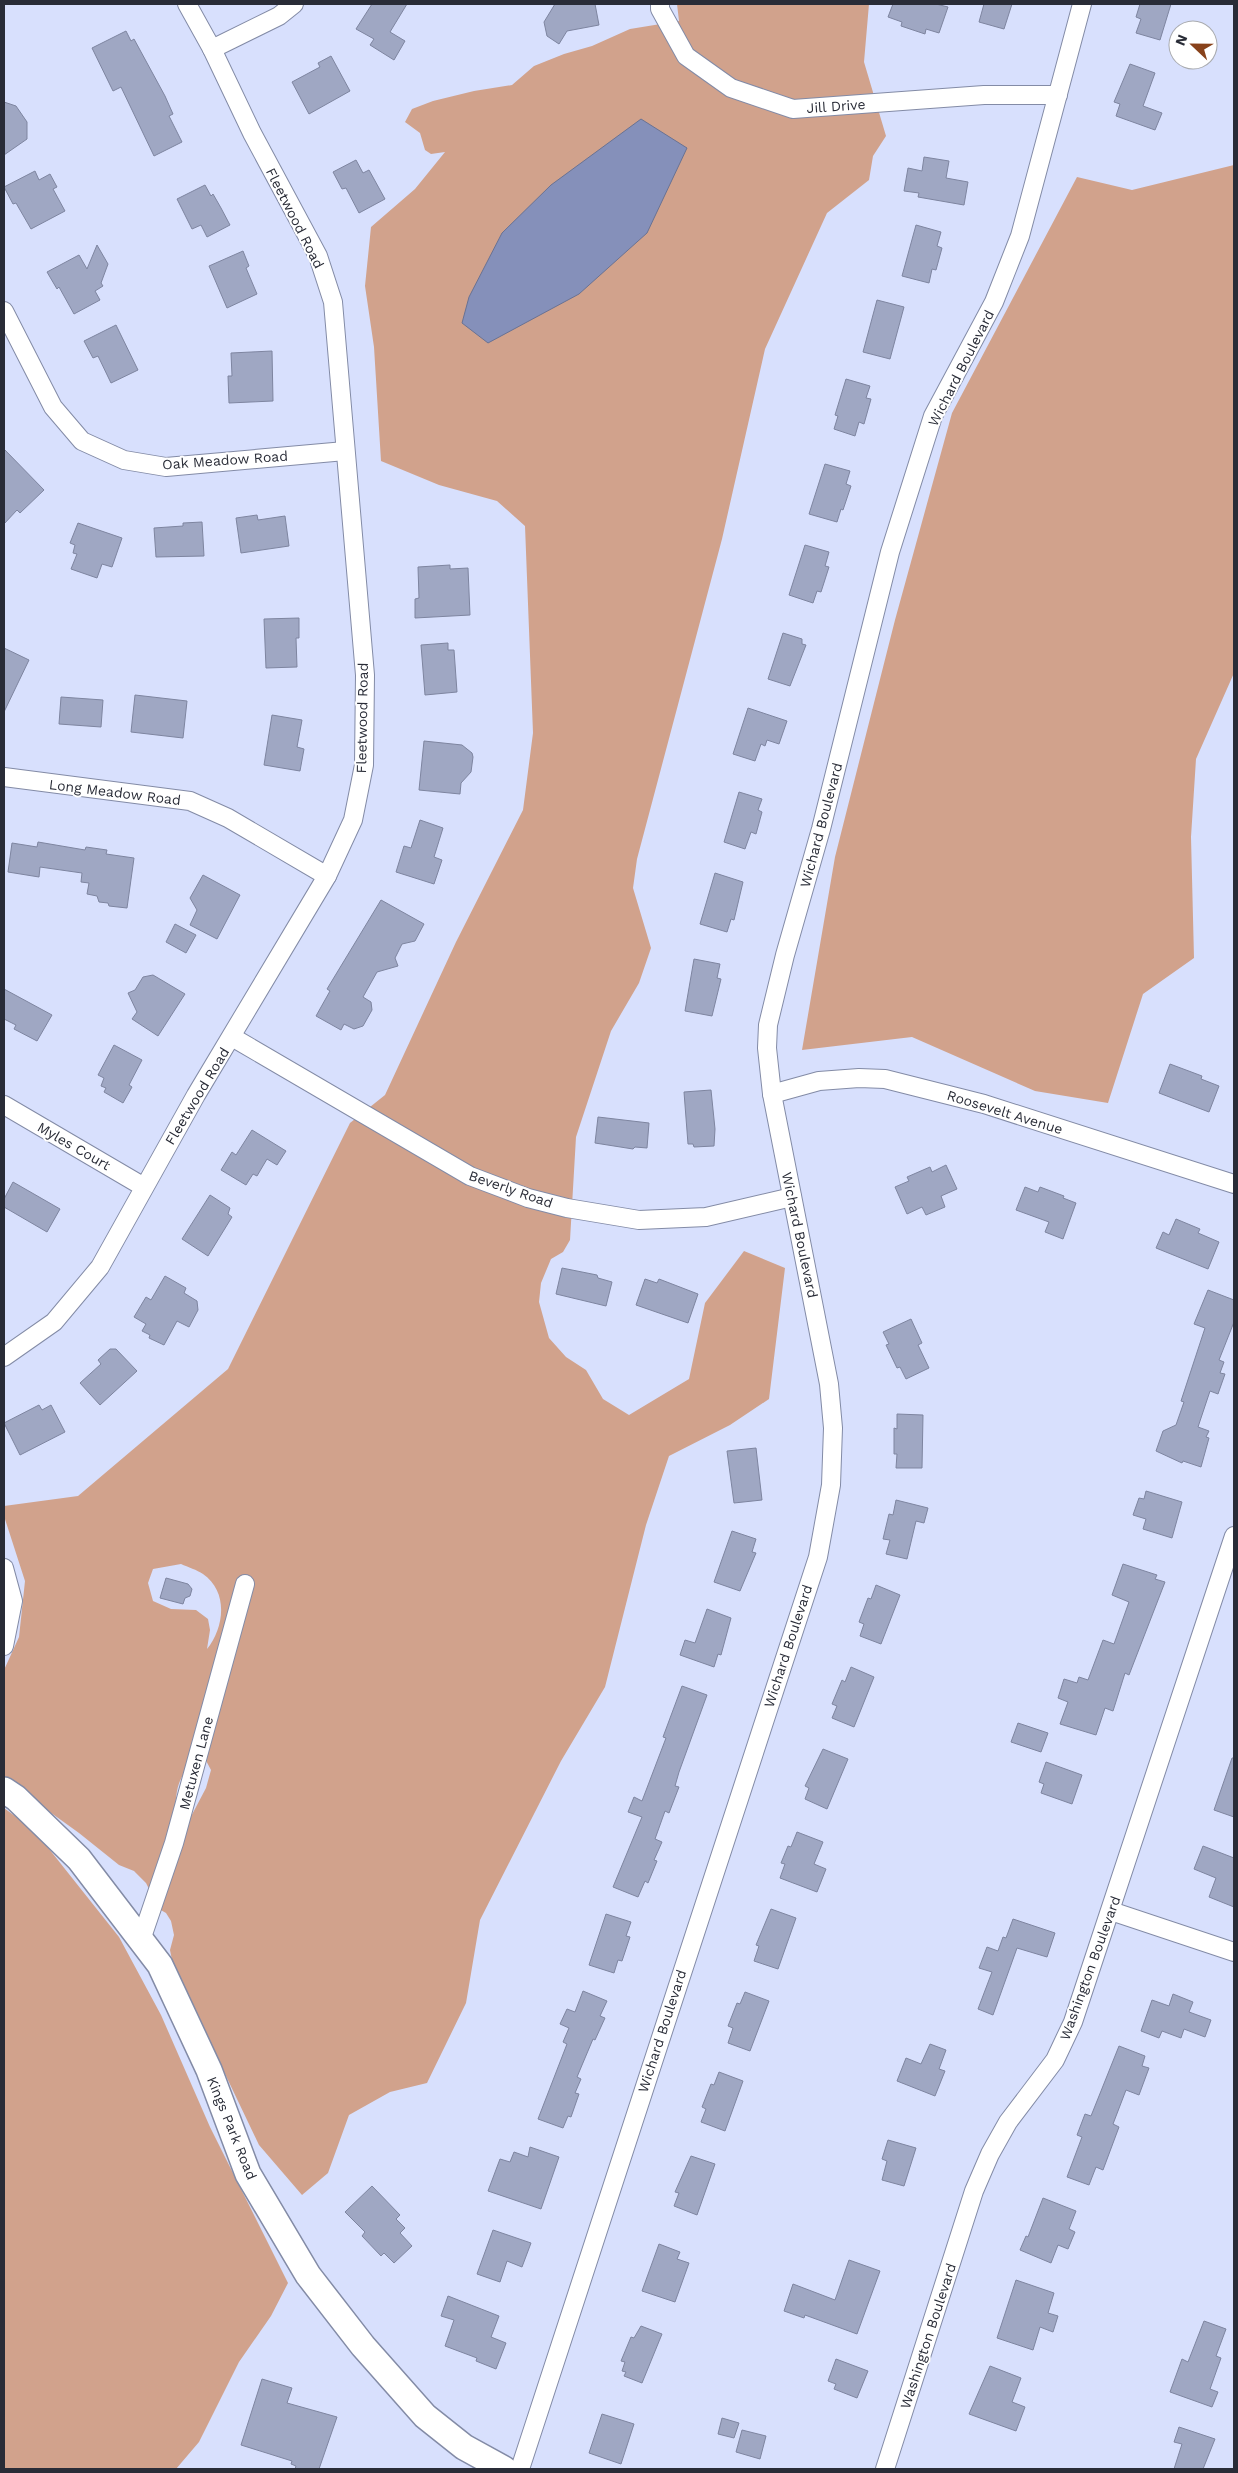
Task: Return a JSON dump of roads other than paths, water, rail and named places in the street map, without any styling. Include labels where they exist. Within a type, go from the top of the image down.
[{"type":"street","name":"Fleetwood Road","points":[[4,1357],[54,1322],[100,1267],[196,1095],[327,876],[353,820],[364,765],[365,675],[333,302],[318,256],[252,133],[212,49],[187,4]]},
{"type":"street","points":[[212,49],[279,16],[294,4]]},
{"type":"street","name":"Jill Drive","points":[[660,4],[660,9],[686,56],[731,88],[792,109],[984,94],[1058,95]]},
{"type":"street","name":"Wichard Boulevard","points":[[520,2469],[818,1557],[831,1485],[833,1428],[829,1384],[772,1094],[767,1048],[768,1025],[785,955],[821,830],[890,552],[933,416],[994,302],[1020,236],[1082,4]]},
{"type":"street","name":"Oak Meadow Road","points":[[4,310],[53,407],[82,441],[124,460],[166,467],[345,451]]},
{"type":"street","name":"Long Meadow Road","points":[[4,777],[190,801],[228,818],[327,876]]},
{"type":"street","name":"Beverly Road","points":[[232,1037],[470,1176],[528,1198],[567,1208],[639,1220],[706,1216],[792,1197]]},
{"type":"street","name":"Roosevelt Avenue","points":[[772,1094],[819,1082],[859,1078],[884,1078],[984,1104],[1234,1184]]},
{"type":"street","name":"Myles Court","points":[[4,1105],[144,1187]]},
{"type":"street","name":"Washington Boulevard","points":[[885,2469],[974,2191],[990,2154],[1008,2122],[1055,2060],[1073,2022],[1234,1536]]},
{"type":"street","points":[[4,1568],[13,1601],[4,1646]]},
{"type":"street","name":"Metuxen Lane","points":[[141,1940],[174,1843],[245,1584]]},
{"type":"street","name":"Kings Park Road","points":[[4,1790],[16,1798],[79,1859],[160,1965],[209,2070],[248,2174],[308,2275],[363,2346],[425,2416],[464,2447],[504,2469]]},
{"type":"street","points":[[1111,1912],[1234,1952]]},
{"type":"water","points":[[641,119],[687,148],[647,233],[579,294],[488,343],[462,323],[469,297],[502,233],[551,185]]}]
